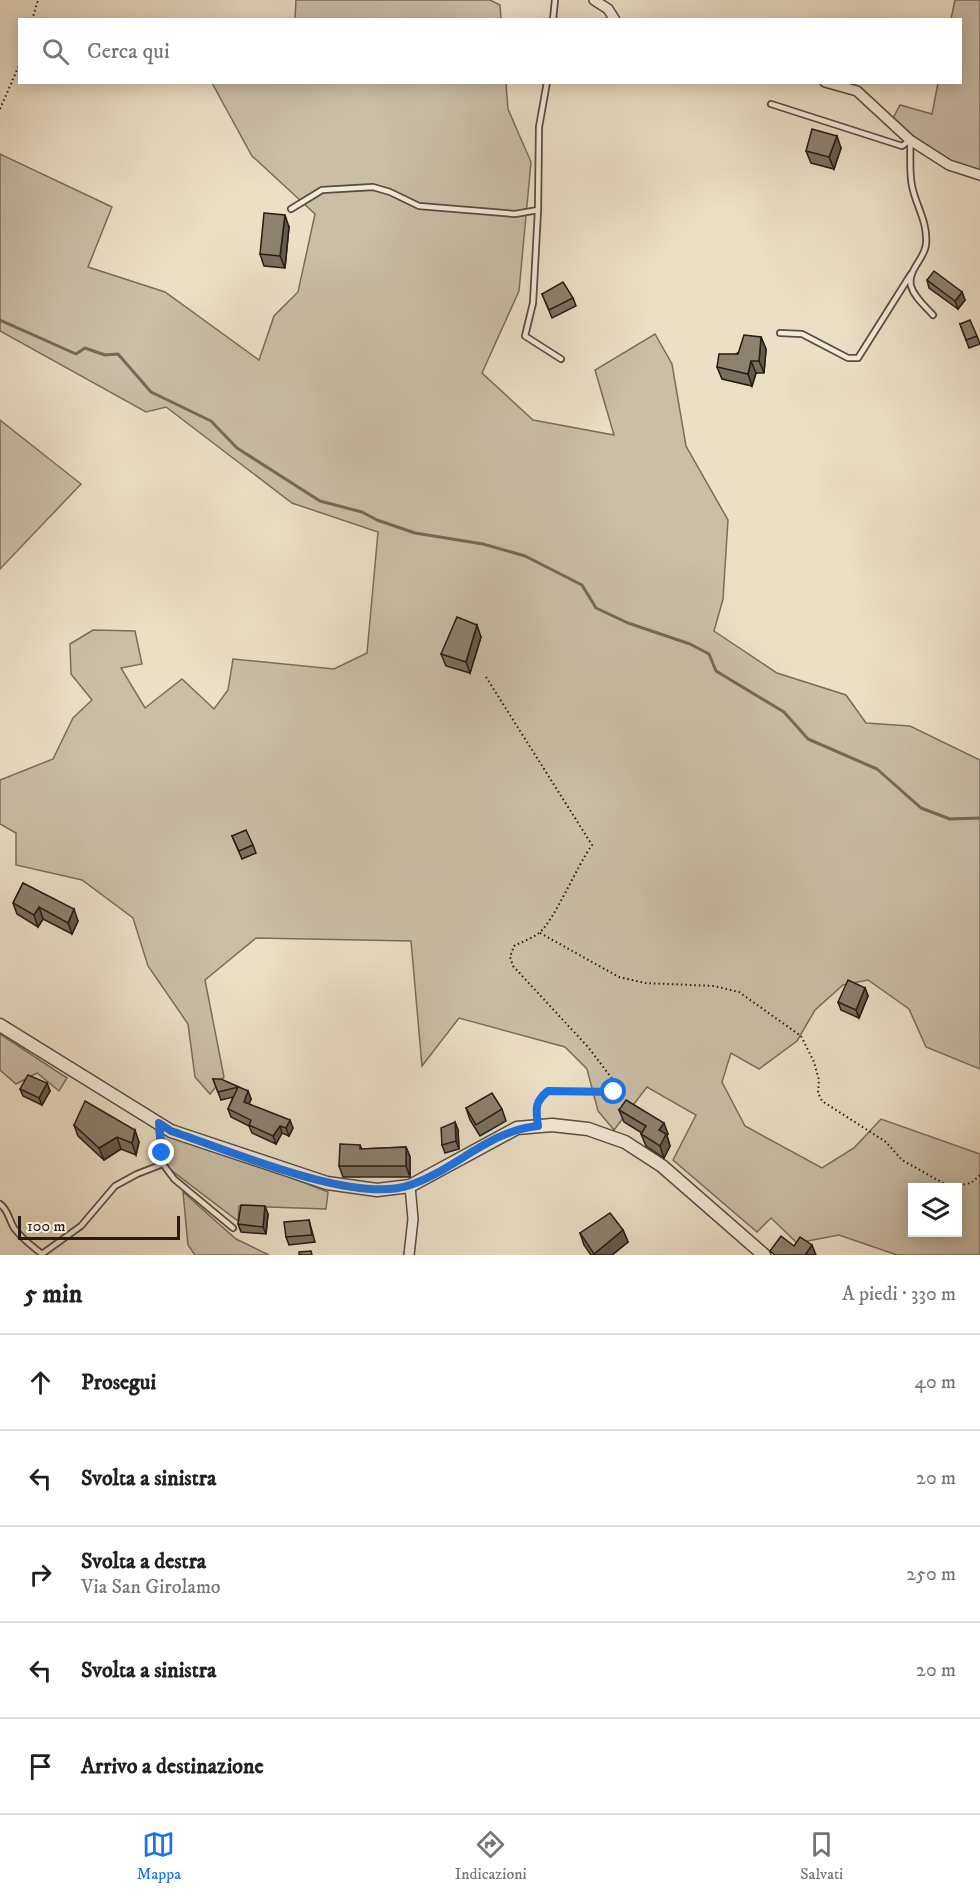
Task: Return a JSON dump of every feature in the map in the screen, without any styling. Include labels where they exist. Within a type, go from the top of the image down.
[{"type":"street","points":[[594,0],[608,9],[614,18]]},
{"type":"street","points":[[832,84],[857,91],[910,140],[949,165],[980,175]]},
{"type":"street","points":[[0,1025],[171,1131],[327,1183],[377,1190],[410,1186],[517,1128],[552,1125],[588,1130],[625,1142],[662,1166],[765,1255]]},
{"type":"street","points":[[409,1255],[413,1219],[410,1186]]},
{"type":"lane","points":[[553,18],[555,0]]},
{"type":"lane","points":[[547,84],[539,128],[538,210],[533,303],[525,336],[561,359]]},
{"type":"lane","points":[[771,104],[902,146],[910,140]]},
{"type":"lane","points":[[780,333],[802,334],[848,358],[858,358],[925,251],[927,241],[925,220],[912,185],[910,140]]},
{"type":"lane","points":[[291,209],[322,190],[373,187],[390,192],[419,206],[515,214],[538,210]]},
{"type":"lane","points":[[911,274],[910,284],[916,296],[933,315]]},
{"type":"lane","points":[[159,1123],[163,1164],[174,1179],[233,1228]]},
{"type":"lane","points":[[0,1204],[8,1209],[12,1225],[22,1238],[42,1254],[81,1226],[115,1186],[163,1164]]},
{"type":"path","points":[[33,18],[38,0]]},
{"type":"path","points":[[0,109],[18,68]]},
{"type":"path","points":[[486,677],[592,845],[579,864],[548,922],[539,933],[514,946],[510,957],[513,966],[588,1047],[620,1089],[614,1092],[548,1091],[538,1099],[536,1108],[538,1126]]},
{"type":"path","points":[[539,933],[619,977],[645,983],[714,986],[739,992],[801,1036],[814,1062],[819,1080],[818,1093],[822,1101],[886,1142],[902,1160],[950,1187],[971,1183],[980,1175]]},
{"type":"shaded area","points":[[296,0],[490,0],[500,5],[501,18],[295,18]]},
{"type":"shaded area","points":[[955,0],[980,0],[980,175],[949,165],[891,122],[900,105],[932,114],[938,84],[962,84],[962,18],[951,18]]},
{"type":"shaded area","points":[[213,84],[506,84],[508,109],[531,162],[519,291],[482,373],[533,420],[614,435],[595,370],[655,334],[672,364],[686,446],[728,520],[723,599],[714,631],[777,673],[846,695],[866,723],[910,726],[980,760],[980,1069],[926,1047],[909,1009],[868,980],[843,985],[815,1010],[797,1041],[759,1069],[731,1053],[722,1082],[745,1126],[822,1168],[854,1148],[881,1119],[980,1154],[980,1255],[897,1255],[839,1235],[797,1243],[771,1218],[757,1232],[673,1160],[696,1115],[647,1087],[614,1130],[598,1111],[587,1069],[565,1047],[459,1018],[422,1066],[411,941],[256,938],[205,980],[224,1077],[210,1094],[195,1077],[188,1024],[148,966],[133,918],[82,880],[16,865],[16,833],[0,824],[0,780],[53,759],[73,718],[92,700],[71,674],[70,644],[93,630],[135,631],[142,664],[121,668],[145,708],[182,679],[214,709],[228,690],[233,659],[334,669],[367,653],[378,532],[292,503],[166,407],[146,412],[0,331],[0,154],[112,207],[88,267],[165,292],[259,360],[274,316],[298,292],[315,214],[252,156]]},
{"type":"shaded area","points":[[0,420],[81,484],[0,569]]},
{"type":"shaded area","points":[[0,1034],[67,1078],[59,1091],[37,1073],[16,1084],[0,1070]]},
{"type":"shaded area","points":[[159,1123],[171,1131],[328,1192],[326,1209],[239,1206],[238,1221],[163,1164]]},
{"type":"shaded area","points":[[183,1192],[236,1239],[269,1255],[195,1255],[188,1245]]},
{"type":"building","points":[[812,129],[837,136],[829,157],[806,151]]},
{"type":"building","points":[[264,213],[285,215],[280,256],[260,254]]},
{"type":"building","points":[[934,271],[962,292],[955,301],[927,280]]},
{"type":"building","points":[[563,282],[573,298],[549,310],[542,294]]},
{"type":"building","points":[[970,320],[977,336],[966,340],[960,324]]},
{"type":"building","points":[[744,335],[761,337],[759,361],[751,361],[748,374],[717,367],[719,354],[738,354]]},
{"type":"building","points":[[457,617],[477,625],[466,662],[441,654]]},
{"type":"building","points":[[246,830],[253,845],[239,851],[232,836]]},
{"type":"building","points":[[23,883],[74,909],[68,923],[39,907],[34,915],[13,903]]},
{"type":"building","points":[[848,980],[865,988],[856,1010],[838,1002]]},
{"type":"building","points":[[28,1075],[47,1083],[39,1098],[20,1089]]},
{"type":"building","points":[[213,1079],[221,1079],[248,1091],[244,1102],[290,1120],[286,1128],[280,1126],[273,1136],[249,1125],[251,1120],[228,1109],[238,1087],[218,1092]]},
{"type":"building","points":[[492,1093],[502,1109],[476,1125],[466,1108]]},
{"type":"building","points":[[626,1100],[664,1123],[659,1130],[666,1134],[660,1146],[641,1134],[646,1126],[619,1110]]},
{"type":"building","points":[[85,1101],[135,1130],[132,1143],[117,1137],[99,1148],[74,1125]]},
{"type":"building","points":[[455,1122],[456,1141],[442,1145],[441,1128]]},
{"type":"building","points":[[340,1144],[360,1145],[360,1149],[406,1147],[406,1166],[339,1166]]},
{"type":"building","points":[[241,1205],[265,1206],[263,1227],[238,1224]]},
{"type":"building","points":[[610,1213],[623,1230],[594,1254],[580,1233]]},
{"type":"building","points":[[309,1220],[312,1235],[286,1237],[284,1222]]},
{"type":"building","points":[[781,1236],[794,1246],[800,1237],[812,1245],[805,1255],[775,1255],[770,1251]]},
{"type":"building","points":[[311,1251],[312,1255],[299,1255],[299,1252]]},
{"type":"waterway","points":[[0,320],[76,354],[85,348],[105,355],[118,354],[151,392],[211,421],[237,448],[320,501],[362,512],[377,520],[415,533],[483,544],[525,556],[582,585],[596,608],[628,623],[690,644],[709,654],[716,671],[784,712],[808,739],[877,769],[921,808],[950,819],[980,818]]},
{"type":"route","points":[[162,1153],[159,1123],[171,1131],[327,1183],[377,1190],[410,1186],[517,1128],[538,1126],[536,1108],[538,1099],[548,1091],[614,1092]]}]
